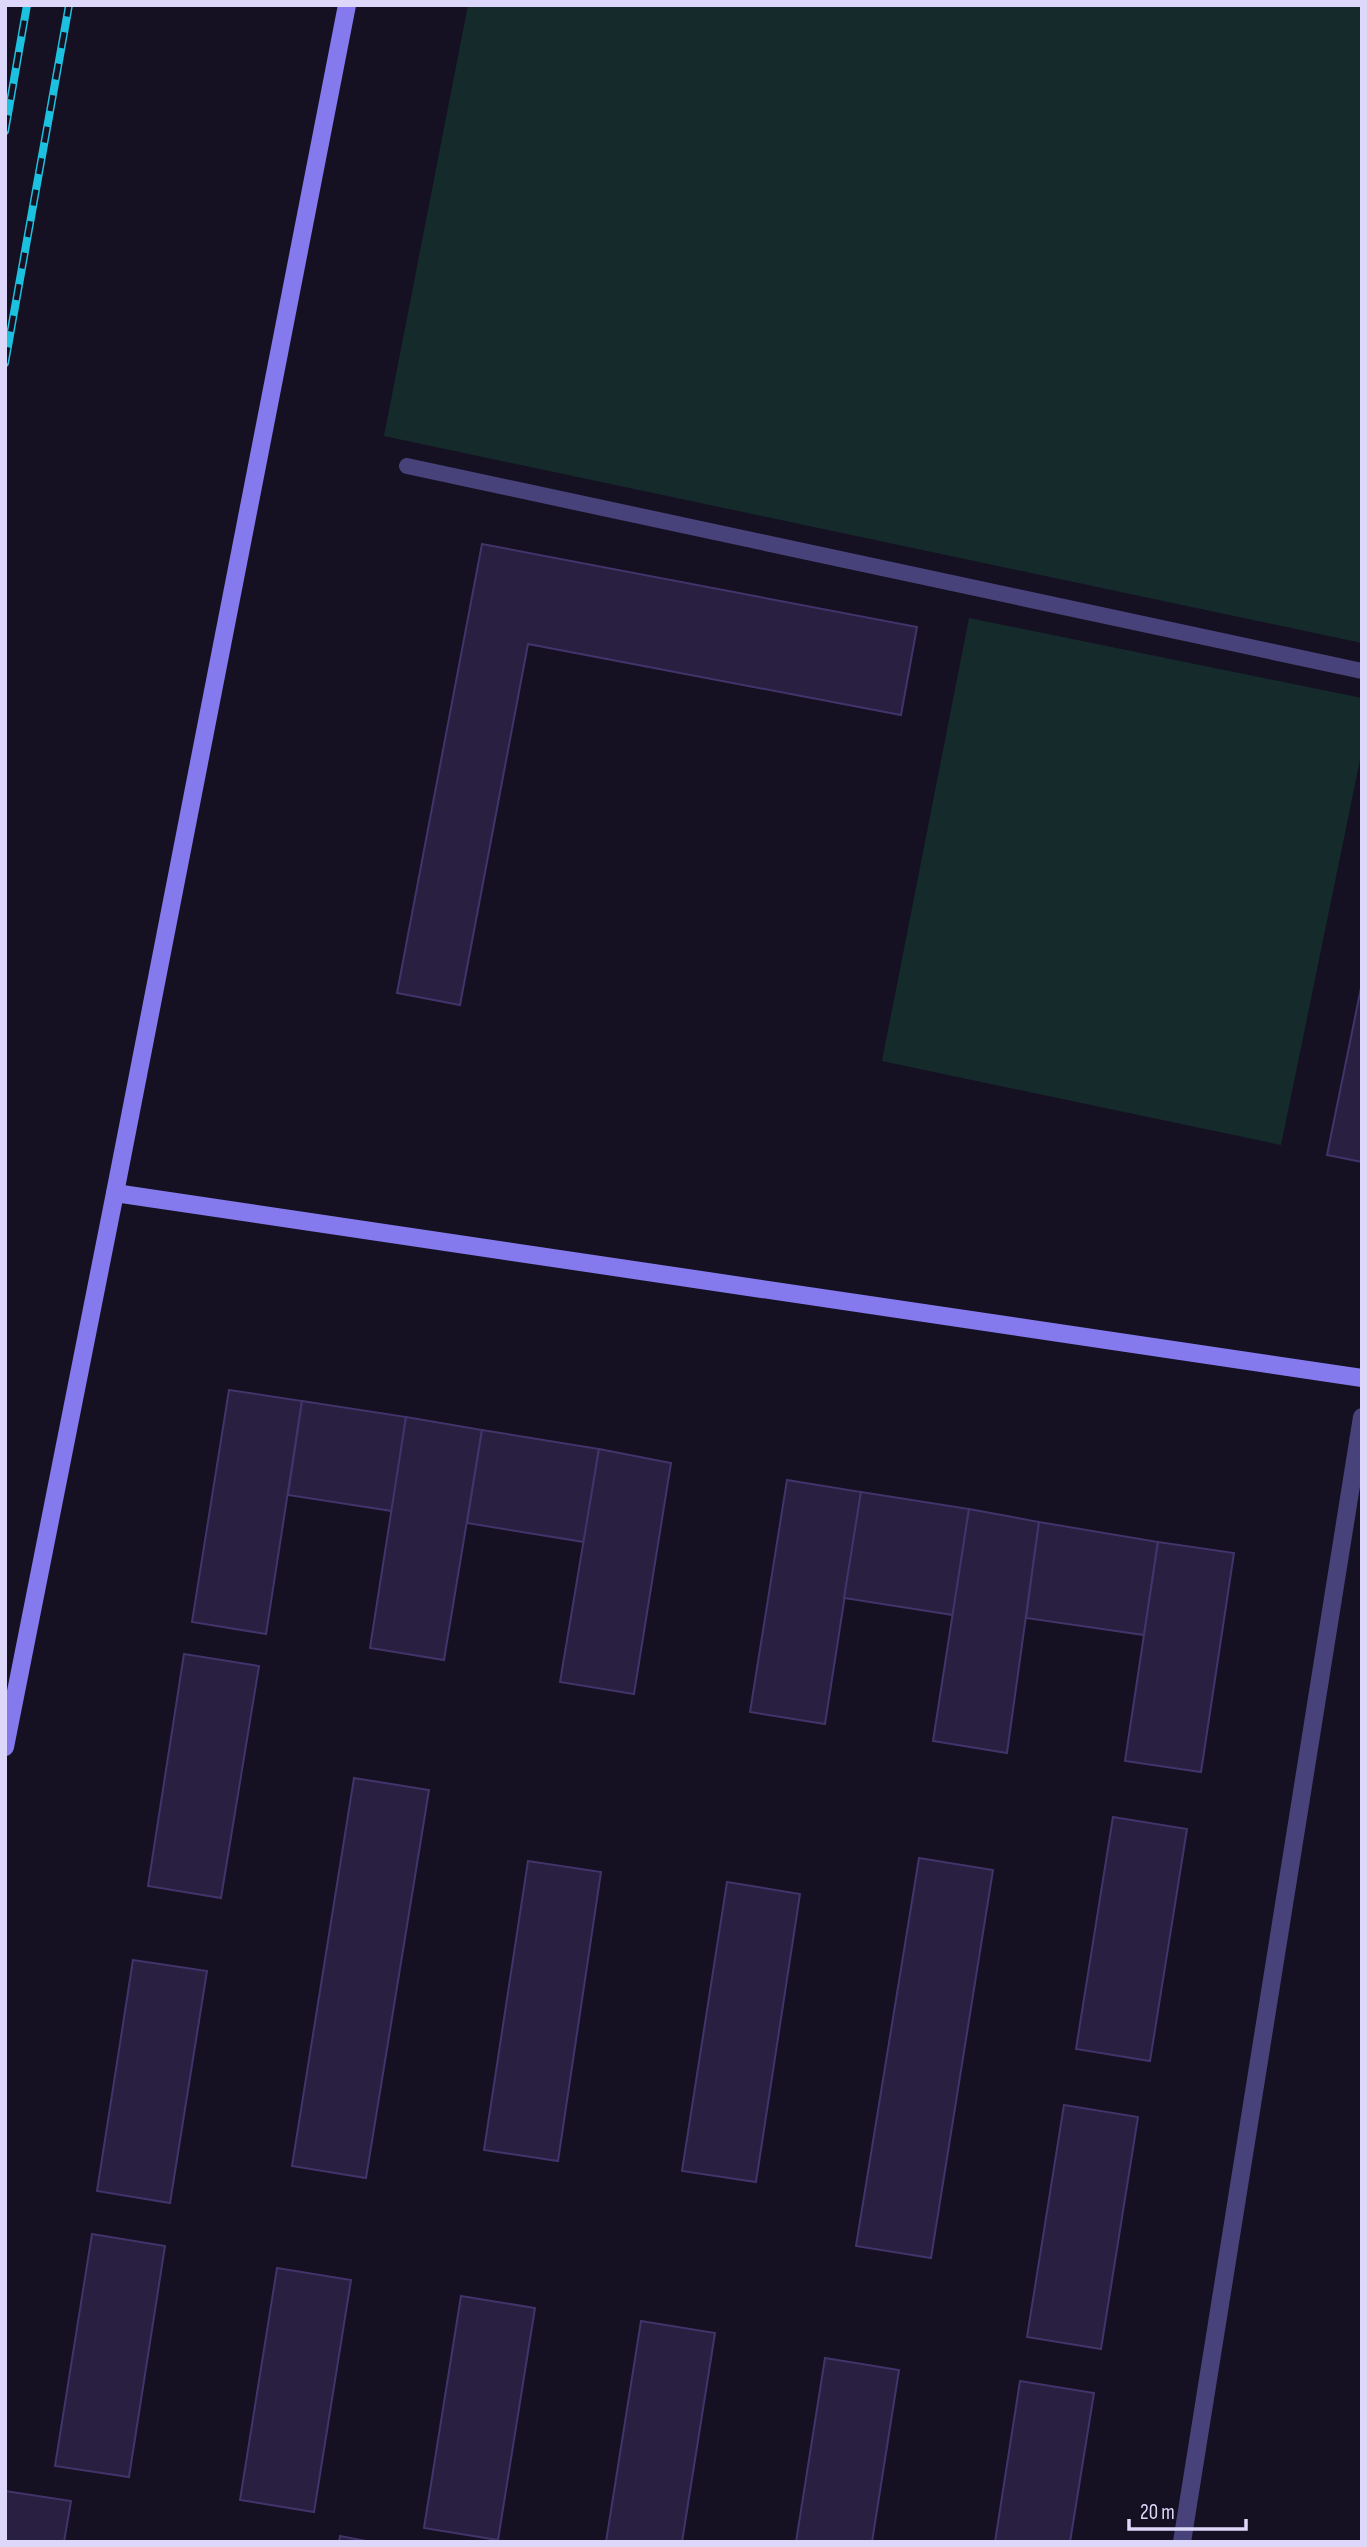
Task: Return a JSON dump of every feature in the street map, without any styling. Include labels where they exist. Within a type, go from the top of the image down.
[{"type":"street","points":[[5,1747],[9,1704],[115,1193],[347,5]]},
{"type":"street","points":[[115,1193],[1362,1378]]},
{"type":"street","points":[[1182,2542],[1362,1417]]},
{"type":"lane","points":[[407,466],[1362,671]]},
{"type":"green space","points":[[468,5],[1362,5],[1362,643],[384,436]]},
{"type":"green space","points":[[969,618],[1362,698],[1362,750],[1281,1145],[882,1061]]},
{"type":"building","points":[[482,544],[917,627],[901,715],[528,644],[460,1005],[397,993]]},
{"type":"building","points":[[1362,983],[1362,1162],[1327,1155]]},
{"type":"building","points":[[229,1390],[302,1401],[266,1634],[192,1622]]},
{"type":"building","points":[[302,1401],[406,1417],[392,1511],[288,1495]]},
{"type":"building","points":[[406,1417],[482,1430],[444,1660],[370,1648]]},
{"type":"building","points":[[482,1430],[599,1449],[584,1542],[467,1523]]},
{"type":"building","points":[[599,1449],[671,1463],[634,1694],[560,1682]]},
{"type":"building","points":[[787,1480],[861,1492],[825,1724],[750,1712]]},
{"type":"building","points":[[861,1492],[969,1509],[953,1615],[844,1598]]},
{"type":"building","points":[[969,1509],[1039,1522],[1007,1753],[933,1741]]},
{"type":"building","points":[[1039,1522],[1158,1542],[1144,1635],[1026,1618]]},
{"type":"building","points":[[1158,1542],[1234,1553],[1201,1772],[1125,1761]]},
{"type":"building","points":[[184,1654],[259,1666],[221,1898],[148,1886]]},
{"type":"building","points":[[354,1778],[429,1790],[366,2178],[292,2166]]},
{"type":"building","points":[[1113,1817],[1187,1829],[1150,2061],[1076,2049]]},
{"type":"building","points":[[919,1858],[993,1870],[931,2258],[856,2246]]},
{"type":"building","points":[[528,1861],[601,1872],[558,2161],[484,2150]]},
{"type":"building","points":[[727,1882],[800,1894],[756,2182],[682,2171]]},
{"type":"building","points":[[133,1960],[207,1971],[170,2203],[97,2191]]},
{"type":"building","points":[[1064,2105],[1138,2117],[1101,2349],[1027,2337]]},
{"type":"building","points":[[92,2234],[165,2246],[129,2477],[55,2466]]},
{"type":"building","points":[[277,2268],[351,2280],[314,2512],[240,2500]]},
{"type":"building","points":[[461,2296],[535,2308],[498,2540],[424,2528]]},
{"type":"building","points":[[641,2321],[715,2333],[682,2542],[606,2542]]},
{"type":"building","points":[[825,2358],[899,2370],[872,2542],[796,2542]]},
{"type":"building","points":[[1020,2381],[1094,2393],[1070,2542],[995,2542]]},
{"type":"building","points":[[5,2491],[71,2501],[64,2542],[5,2542]]},
{"type":"building","points":[[340,2536],[371,2542],[339,2542]]},
{"type":"railway","points":[[5,131],[27,5]]},
{"type":"railway","points":[[5,363],[69,5]]}]
